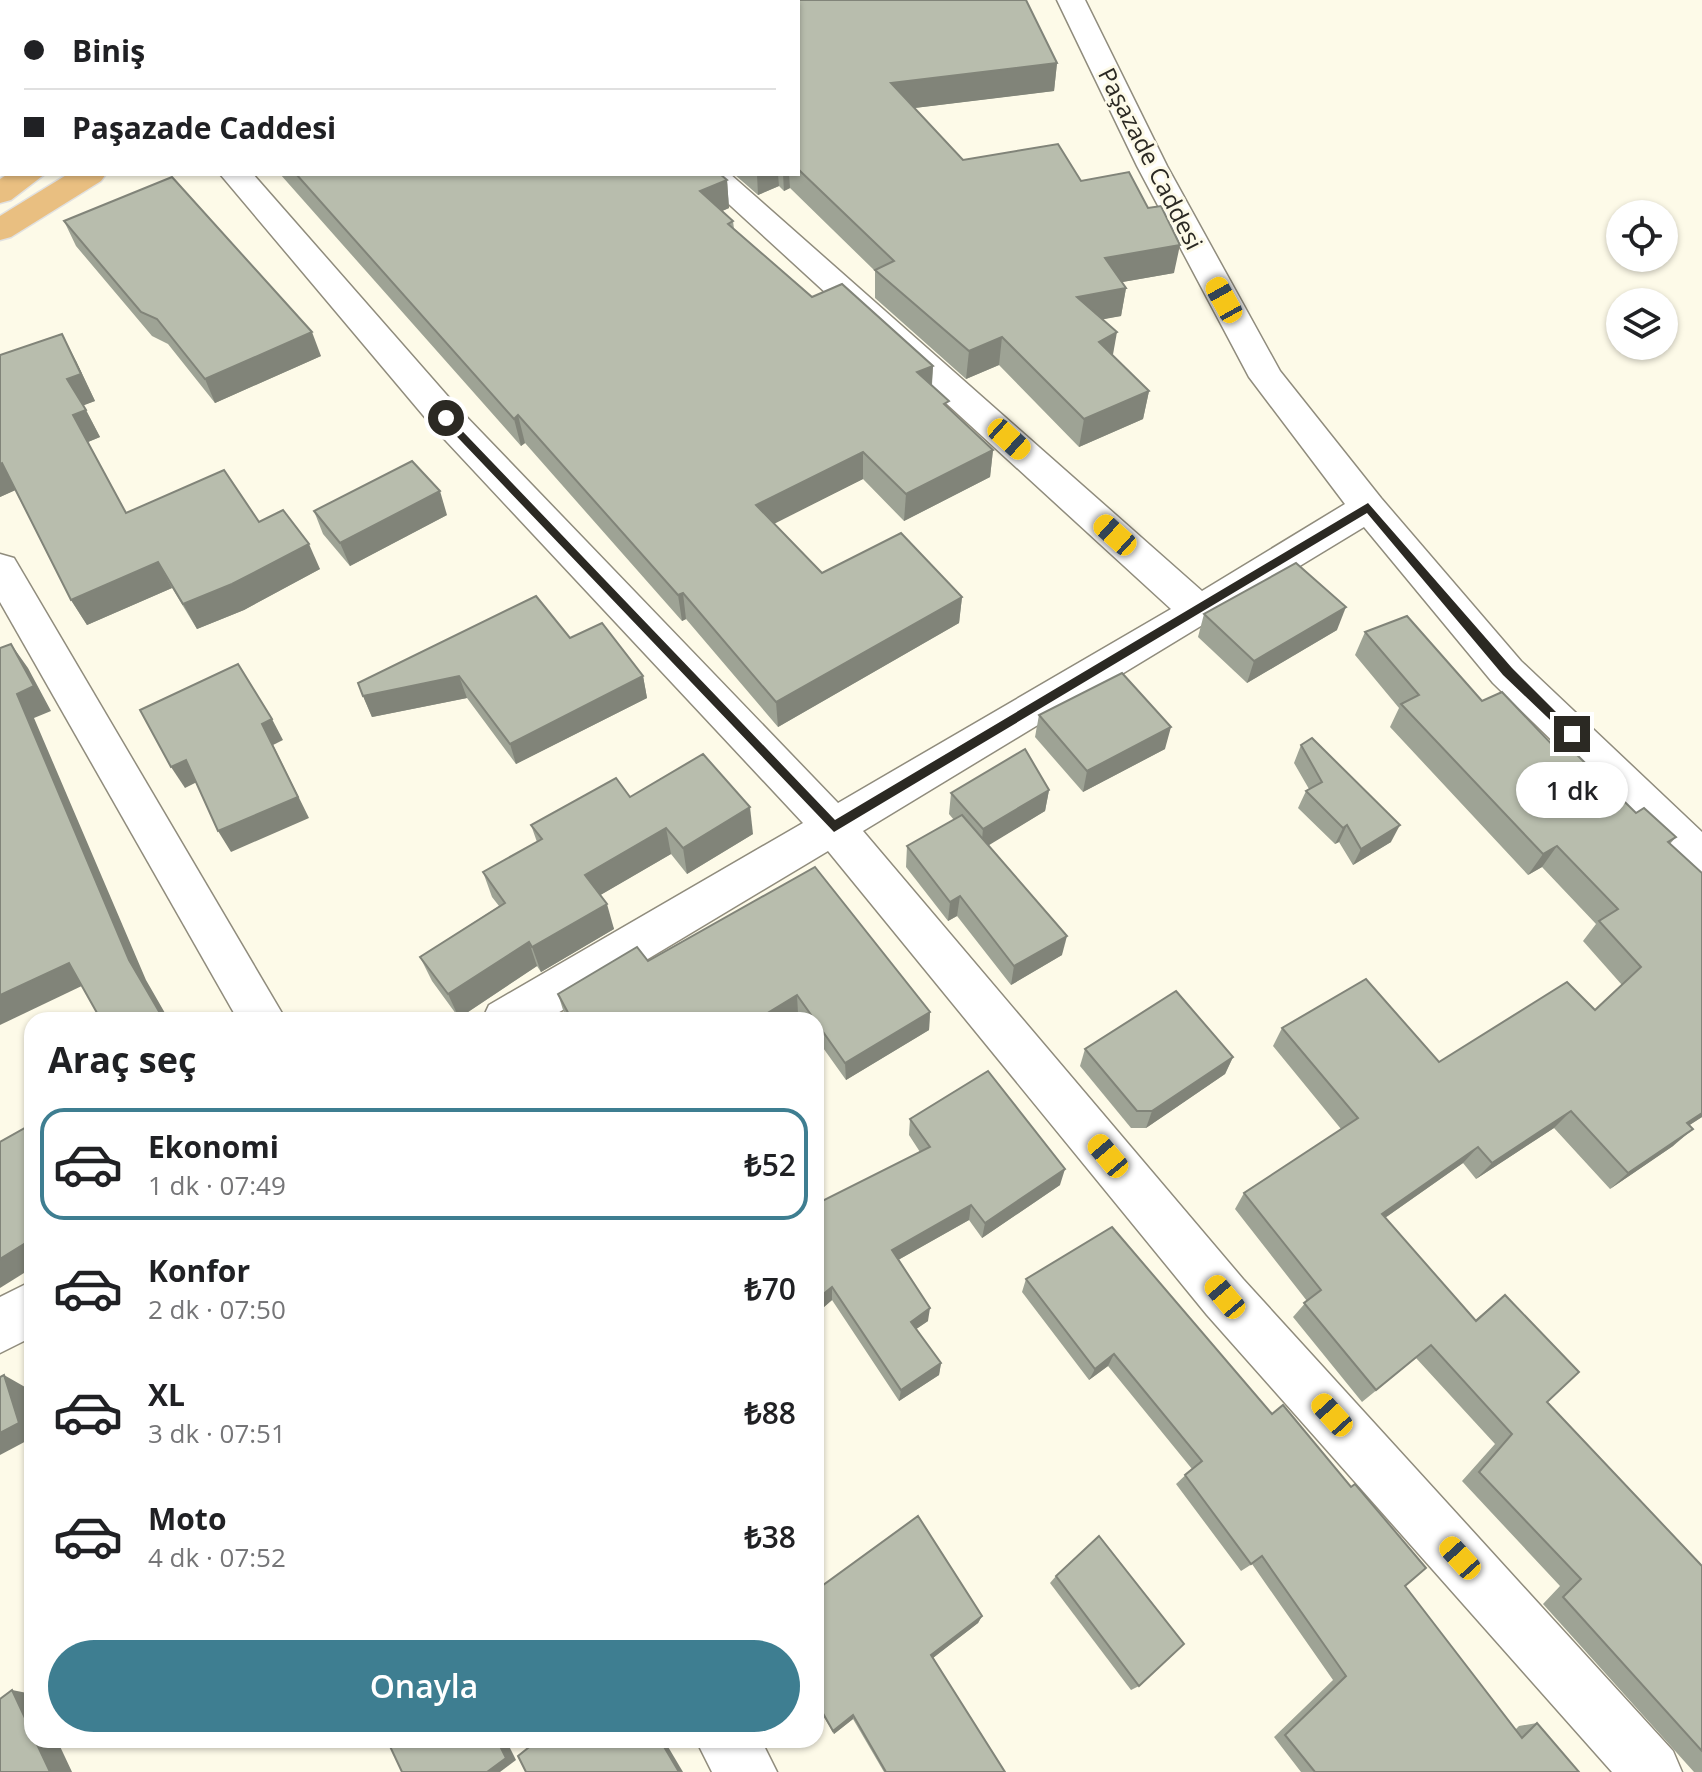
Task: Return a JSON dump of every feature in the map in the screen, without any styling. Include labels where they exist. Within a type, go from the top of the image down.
[{"type":"main road","points":[[0,193],[26,176]]},
{"type":"main road","points":[[0,230],[87,176]]},
{"type":"street","name":"Paşazade Caddesi","points":[[1071,0],[1152,166],[1266,377],[1368,507],[1507,672],[1702,859]]},
{"type":"street","points":[[238,176],[446,418],[834,827],[1225,1297],[1652,1772]]},
{"type":"street","points":[[714,176],[1199,611]]},
{"type":"street","points":[[519,1012],[1199,611],[1368,507]]},
{"type":"street","points":[[0,568],[258,1012]]},
{"type":"street","points":[[0,1327],[24,1312]]},
{"type":"street","points":[[731,1748],[747,1772]]},
{"type":"building","points":[[800,0],[1026,0],[1057,63],[891,83],[963,160],[1058,144],[1081,181],[1129,172],[1148,208],[1161,206],[1180,245],[1105,258],[1126,288],[1077,297],[1117,332],[1099,342],[1149,391],[1084,419],[1002,337],[969,351],[875,270],[894,261],[800,171]]},
{"type":"building","points":[[298,176],[722,176],[727,180],[700,191],[733,221],[728,224],[812,297],[842,284],[933,366],[917,372],[949,401],[944,404],[993,450],[906,494],[863,452],[756,505],[822,573],[901,533],[962,597],[776,702],[683,593],[678,595],[518,415],[514,419]]},
{"type":"building","points":[[172,177],[312,332],[205,379],[157,319],[141,312],[64,221]]},
{"type":"building","points":[[62,334],[81,374],[67,379],[86,410],[73,415],[126,513],[224,470],[259,522],[283,510],[309,544],[232,584],[183,604],[158,562],[71,600],[0,464],[0,355]]},
{"type":"building","points":[[412,461],[440,491],[340,543],[314,511]]},
{"type":"building","points":[[1296,563],[1346,607],[1254,661],[1204,614]]},
{"type":"building","points":[[536,596],[570,638],[602,623],[643,676],[510,744],[459,676],[363,696],[358,683]]},
{"type":"building","points":[[1407,616],[1482,701],[1502,692],[1560,753],[1570,748],[1636,813],[1644,808],[1676,837],[1668,842],[1702,873],[1702,1113],[1687,1123],[1693,1129],[1628,1173],[1571,1111],[1492,1163],[1478,1147],[1382,1214],[1476,1321],[1505,1295],[1579,1372],[1547,1402],[1702,1566],[1702,1751],[1563,1597],[1581,1579],[1479,1472],[1512,1434],[1431,1345],[1376,1390],[1304,1303],[1321,1290],[1244,1193],[1358,1118],[1282,1028],[1366,979],[1439,1062],[1567,982],[1595,1010],[1641,967],[1599,921],[1618,909],[1557,846],[1543,854],[1401,704],[1419,695],[1365,632]]},
{"type":"building","points":[[11,644],[34,686],[17,694],[129,960],[159,1012],[97,1012],[69,963],[0,995],[0,648]]},
{"type":"building","points":[[238,664],[272,719],[262,724],[298,797],[218,831],[186,760],[171,767],[140,710]]},
{"type":"building","points":[[1122,673],[1171,727],[1087,771],[1039,715]]},
{"type":"building","points":[[1312,738],[1400,825],[1361,849],[1347,825],[1343,828],[1306,791],[1322,782],[1301,745]]},
{"type":"building","points":[[1025,749],[1049,790],[983,829],[951,793]]},
{"type":"building","points":[[703,754],[750,807],[683,848],[666,828],[585,875],[607,904],[532,947],[529,942],[448,994],[420,957],[505,903],[483,872],[542,839],[531,825],[616,778],[630,797]]},
{"type":"building","points":[[962,815],[1067,936],[1014,966],[960,896],[950,902],[907,846]]},
{"type":"building","points":[[815,867],[930,1012],[845,1063],[824,1033],[824,1012],[809,1012],[797,995],[769,1012],[568,1012],[558,994],[637,947],[648,961]]},
{"type":"building","points":[[1176,991],[1233,1057],[1152,1111],[1137,1111],[1085,1049]]},
{"type":"building","points":[[988,1071],[1065,1169],[985,1223],[971,1205],[892,1250],[930,1308],[911,1322],[941,1363],[901,1390],[832,1287],[824,1294],[824,1200],[930,1147],[910,1119]]},
{"type":"building","points":[[24,1128],[24,1244],[0,1259],[0,1142]]},
{"type":"building","points":[[1112,1227],[1272,1414],[1283,1405],[1351,1487],[1355,1484],[1426,1568],[1405,1586],[1522,1738],[1537,1723],[1579,1772],[1315,1772],[1285,1735],[1346,1676],[1262,1556],[1251,1564],[1185,1475],[1202,1461],[1114,1354],[1095,1369],[1026,1279]]},
{"type":"building","points":[[4,1375],[19,1423],[0,1433],[0,1377]]},
{"type":"building","points":[[918,1516],[982,1616],[931,1655],[1005,1772],[886,1772],[853,1715],[833,1731],[824,1715],[824,1584]]},
{"type":"building","points":[[1099,1536],[1184,1644],[1139,1686],[1056,1576]]},
{"type":"building","points":[[12,1690],[24,1716],[24,1748],[39,1748],[50,1772],[0,1772],[0,1699]]},
{"type":"building","points":[[391,1748],[501,1748],[506,1758],[487,1772],[402,1772]]},
{"type":"building","points":[[528,1748],[665,1748],[679,1772],[526,1772],[518,1756]]},
{"type":"route","points":[[446,418],[834,827],[1368,507],[1507,672],[1572,734]]}]
